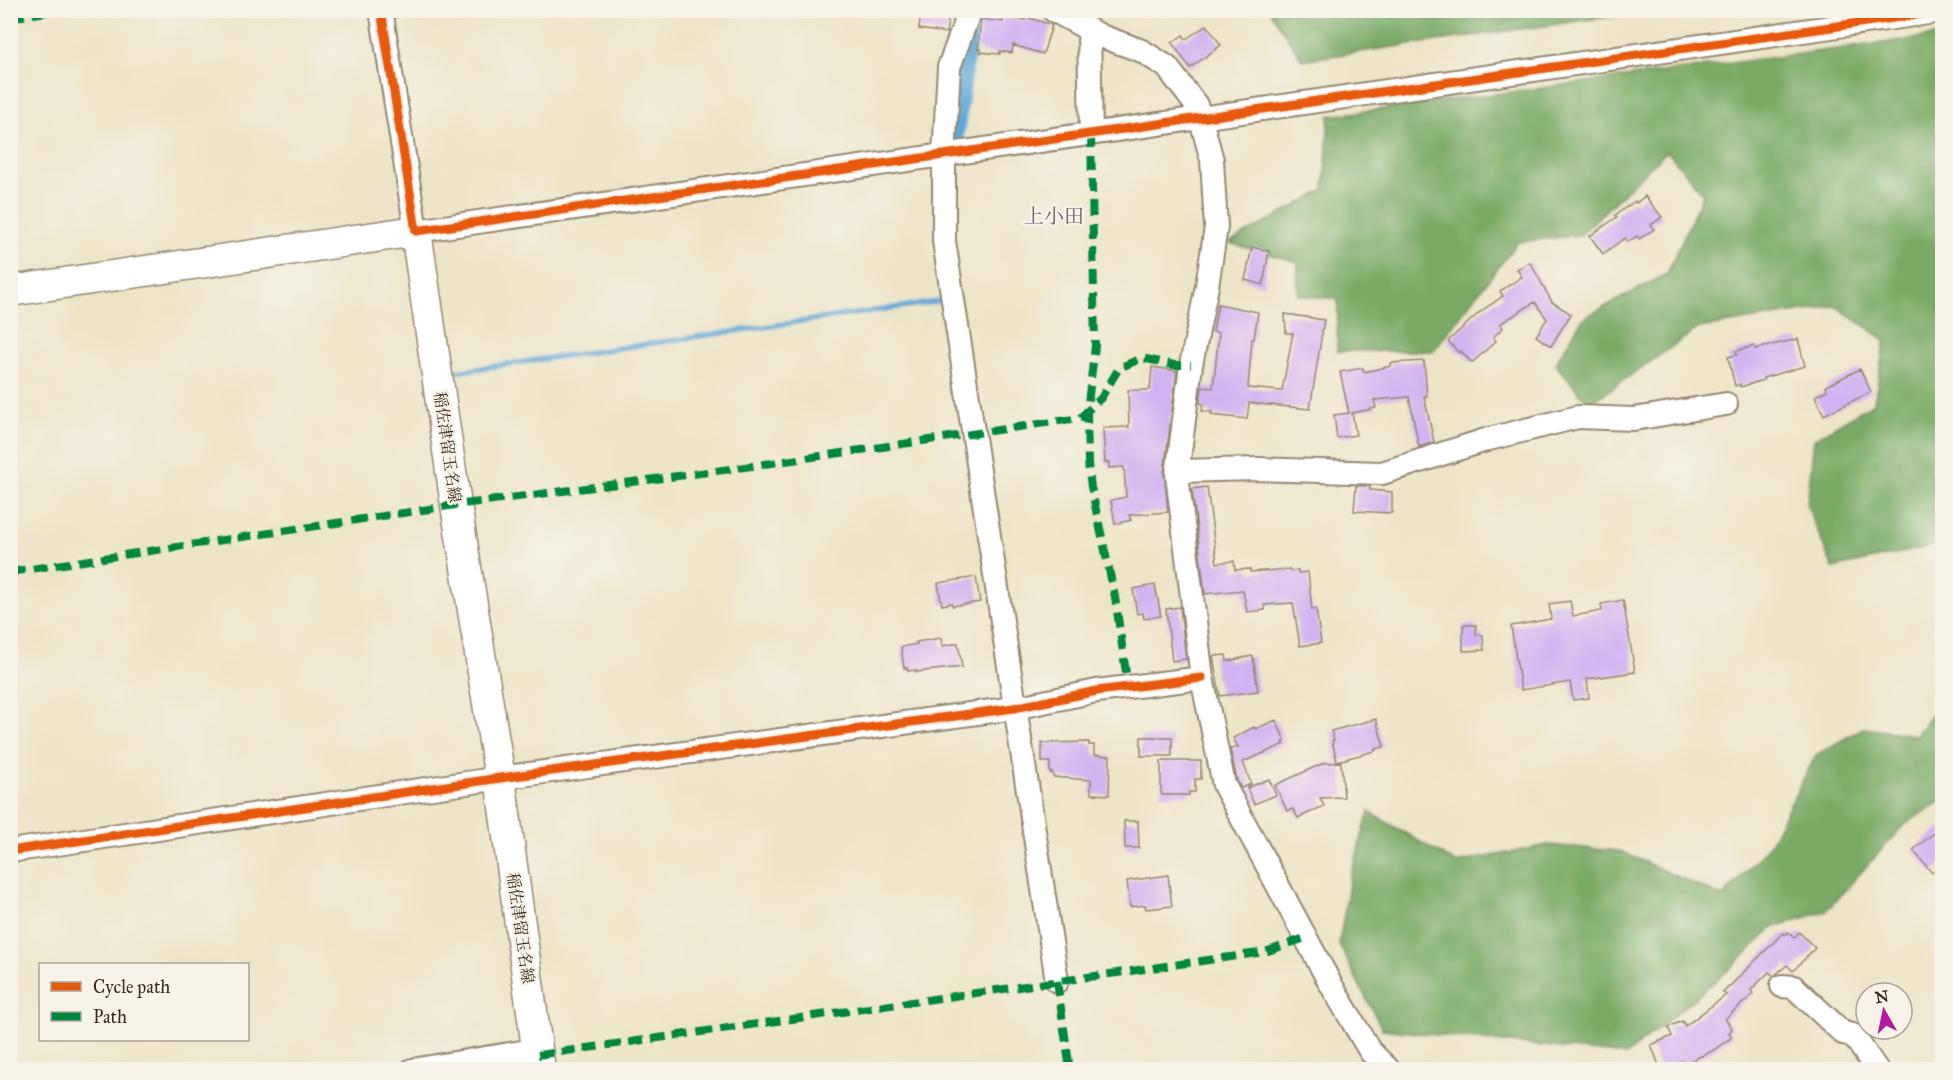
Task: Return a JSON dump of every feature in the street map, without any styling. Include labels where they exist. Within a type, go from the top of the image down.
[{"type":"main road","points":[[10,291],[416,231]]},
{"type":"main road","name":"稲佐津留玉名線","points":[[416,231],[456,505],[500,778],[539,1062]]},
{"type":"street","points":[[381,10],[416,231],[944,156],[1200,116],[1942,11]]},
{"type":"street","points":[[970,10],[949,67],[944,156],[944,241],[1057,981]]},
{"type":"street","points":[[1053,10],[1101,36],[1142,51],[1167,66],[1196,105],[1200,116],[1212,160],[1216,227],[1191,364],[1178,471],[1202,678],[1224,785],[1330,983],[1370,1051],[1389,1070]]},
{"type":"street","points":[[1089,30],[1091,133]]},
{"type":"street","points":[[1178,471],[1258,469],[1382,473],[1489,439],[1578,417],[1635,419],[1726,404]]},
{"type":"street","points":[[10,851],[500,778],[1014,708],[1097,691],[1202,678]]},
{"type":"street","points":[[1782,986],[1794,987],[1843,1033],[1852,1035],[1877,1070]]},
{"type":"street","points":[[412,1070],[534,1050],[539,1062]]},
{"type":"green space","points":[[1270,11],[1650,11],[1302,60]]},
{"type":"green space","points":[[1942,35],[1942,544],[1833,568],[1807,506],[1814,439],[1874,403],[1885,340],[1835,306],[1699,328],[1589,404],[1555,364],[1583,318],[1667,274],[1703,194],[1667,151],[1580,235],[1518,242],[1433,351],[1337,351],[1338,299],[1298,295],[1298,262],[1229,243],[1324,190],[1329,116]]},
{"type":"green space","points":[[1942,700],[1942,800],[1903,826],[1826,911],[1774,927],[1724,974],[1626,1055],[1382,1029],[1339,945],[1350,878],[1369,812],[1456,863],[1548,845],[1620,851],[1723,897],[1768,847],[1816,755],[1863,728],[1916,735]]},
{"type":"building","points":[[921,10],[950,10],[946,33],[919,29]]},
{"type":"building","points":[[1026,17],[1052,25],[1043,54],[1013,45],[1012,53],[980,52],[981,49],[978,49],[981,19],[1003,22],[1003,18],[1025,20]]},
{"type":"building","points":[[1207,25],[1221,45],[1190,68],[1172,43],[1183,35],[1186,39]]},
{"type":"building","points":[[1645,196],[1662,217],[1651,225],[1654,229],[1639,239],[1637,236],[1628,242],[1625,238],[1603,254],[1590,236],[1617,217],[1615,215]]},
{"type":"building","points":[[1252,247],[1269,251],[1263,285],[1245,280]]},
{"type":"building","points":[[1530,262],[1552,302],[1571,314],[1551,346],[1536,336],[1547,319],[1535,302],[1500,324],[1503,328],[1493,337],[1496,341],[1473,362],[1470,361],[1448,341],[1480,312],[1503,296],[1500,291],[1522,277],[1517,269]]},
{"type":"building","points":[[1218,304],[1258,312],[1254,339],[1252,339],[1248,388],[1282,391],[1293,333],[1286,333],[1285,314],[1324,320],[1310,409],[1249,403],[1247,419],[1211,415],[1212,412],[1202,411],[1203,404],[1200,403],[1202,387],[1213,388],[1219,333],[1213,332]]},
{"type":"building","points":[[1798,339],[1805,366],[1740,387],[1740,384],[1735,386],[1728,357],[1737,355],[1736,351]]},
{"type":"building","points":[[1424,361],[1427,396],[1424,396],[1434,442],[1419,447],[1409,397],[1374,400],[1376,408],[1352,413],[1356,435],[1337,438],[1334,415],[1349,413],[1340,372],[1363,368],[1364,372],[1391,366],[1391,363]]},
{"type":"building","points":[[1152,367],[1177,371],[1164,473],[1168,512],[1129,515],[1131,520],[1115,524],[1111,500],[1126,497],[1124,467],[1109,468],[1109,462],[1105,463],[1103,428],[1129,427],[1128,390],[1150,390]]},
{"type":"building","points":[[1860,369],[1871,392],[1824,415],[1815,396],[1827,390],[1826,386]]},
{"type":"building","points":[[1356,486],[1370,486],[1370,490],[1392,492],[1392,513],[1354,511]]},
{"type":"building","points":[[1207,487],[1217,563],[1234,561],[1235,570],[1250,569],[1250,572],[1290,569],[1290,571],[1298,570],[1298,573],[1308,572],[1312,610],[1316,609],[1321,643],[1300,646],[1293,603],[1264,605],[1265,610],[1247,612],[1243,590],[1205,594],[1192,489]]},
{"type":"building","points":[[976,577],[980,602],[942,605],[938,583]]},
{"type":"building","points":[[1155,585],[1161,616],[1144,619],[1143,613],[1137,614],[1133,589]]},
{"type":"building","points":[[1623,600],[1635,672],[1587,679],[1589,698],[1573,700],[1570,682],[1521,690],[1511,626],[1551,619],[1549,604],[1570,601],[1573,616],[1602,611],[1601,604]]},
{"type":"building","points":[[1180,607],[1186,659],[1172,661],[1166,609]]},
{"type":"building","points":[[1463,625],[1476,625],[1476,635],[1483,635],[1484,650],[1463,651]]},
{"type":"building","points":[[941,638],[942,646],[958,643],[962,667],[916,672],[916,670],[908,671],[904,668],[901,647]]},
{"type":"building","points":[[1226,655],[1227,661],[1253,656],[1258,691],[1220,696],[1213,656]]},
{"type":"building","points":[[1376,719],[1384,747],[1337,761],[1331,731]]},
{"type":"building","points":[[1276,720],[1285,744],[1243,762],[1251,784],[1241,788],[1230,749],[1238,747],[1233,738],[1254,727],[1255,729]]},
{"type":"building","points":[[1141,737],[1172,737],[1172,756],[1141,756]]},
{"type":"building","points":[[1089,742],[1089,745],[1094,745],[1094,755],[1110,756],[1109,795],[1091,794],[1091,780],[1053,777],[1053,773],[1050,773],[1050,762],[1042,762],[1042,743]]},
{"type":"building","points":[[1161,761],[1201,761],[1201,779],[1195,779],[1195,792],[1189,792],[1189,795],[1162,795]]},
{"type":"building","points":[[1341,762],[1344,797],[1320,798],[1324,806],[1298,818],[1293,809],[1287,811],[1275,785],[1324,763]]},
{"type":"building","points":[[1269,779],[1276,795],[1254,804],[1247,788]]},
{"type":"building","points":[[1124,821],[1138,821],[1139,848],[1125,848]]},
{"type":"building","points":[[1942,827],[1942,864],[1932,873],[1913,850]]},
{"type":"building","points":[[1168,875],[1172,906],[1146,909],[1145,905],[1130,907],[1127,881]]},
{"type":"building","points":[[1788,932],[1794,938],[1799,932],[1815,948],[1793,971],[1787,965],[1774,976],[1769,972],[1751,990],[1753,994],[1725,1019],[1732,1028],[1729,1033],[1732,1037],[1712,1051],[1684,1064],[1683,1061],[1661,1070],[1651,1045],[1672,1036],[1668,1027],[1683,1021],[1685,1026],[1726,995],[1723,993],[1783,933],[1785,935]]},
{"type":"waterway","points":[[955,137],[968,34]]},
{"type":"waterway","points":[[454,372],[942,301]]},
{"type":"marked path","points":[[10,18],[58,10]]},
{"type":"marked path","points":[[1091,133],[1095,346],[1087,411],[1088,464],[1115,597],[1128,687]]},
{"type":"marked path","points":[[10,572],[456,505],[731,469],[1080,418],[1101,398],[1119,368],[1142,358],[1174,365],[1191,365]]},
{"type":"marked path","points":[[538,1055],[1265,952],[1305,938]]},
{"type":"marked path","points":[[1057,981],[1070,1070]]},
{"type":"cycle path","points":[[381,10],[416,231],[1942,11]]},
{"type":"cycle path","points":[[10,851],[500,778],[1014,708],[1097,691],[1202,678]]},
{"type":"district","name":"上小田","points":[[1054,216]]}]
